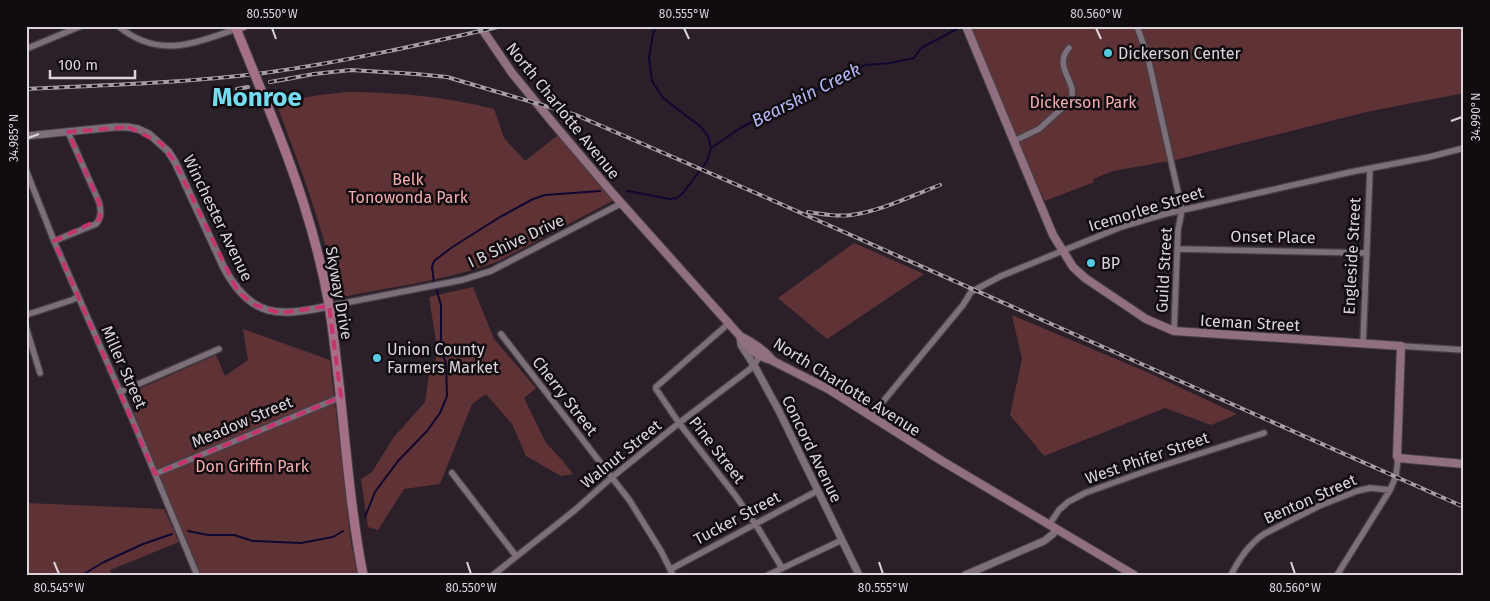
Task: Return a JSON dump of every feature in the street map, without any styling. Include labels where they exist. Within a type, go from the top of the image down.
[{"type":"main road","name":"North Charlotte Avenue","points":[[480,26],[512,73],[622,203],[740,336],[744,345],[815,381],[942,461],[1134,575]]},
{"type":"main road","name":"Iceman Street","points":[[966,26],[1053,235],[1072,267],[1085,278],[1146,319],[1174,331],[1401,346]]},
{"type":"main road","name":"Skyway Drive","points":[[239,27],[242,43],[303,201],[320,263],[329,306],[355,526],[364,575]]},
{"type":"main road","points":[[1401,346],[1396,450],[1398,458],[1464,464]]},
{"type":"street","points":[[26,49],[81,26]]},
{"type":"street","points":[[118,26],[130,36],[146,43],[172,47],[192,44],[239,27]]},
{"type":"street","points":[[1137,26],[1148,58],[1182,210]]},
{"type":"street","points":[[1014,141],[1039,129],[1071,100],[1072,90],[1062,62],[1065,52],[1069,48]]},
{"type":"street","name":"Winchester Avenue","points":[[26,136],[115,127],[128,127],[148,134],[165,147],[176,162],[232,284],[245,298],[263,309],[288,314],[329,306]]},
{"type":"street","points":[[54,241],[96,224],[100,219],[101,209],[99,202],[68,132]]},
{"type":"street","name":"Icemorlee Street","points":[[871,416],[963,305],[971,292],[1001,276],[1121,227],[1182,210],[1464,148]]},
{"type":"street","name":"Engleside Street","points":[[1363,344],[1370,169]]},
{"type":"street","name":"Miller Street","points":[[26,170],[77,297],[120,392],[197,575]]},
{"type":"street","name":"I B Shive Drive","points":[[329,306],[476,276],[503,266],[622,203]]},
{"type":"street","name":"Guild Street","points":[[1174,331],[1178,230],[1182,210]]},
{"type":"street","name":"Onset Place","points":[[1178,249],[1367,253]]},
{"type":"street","points":[[26,315],[77,297]]},
{"type":"street","name":"Pine Street","points":[[728,324],[656,387],[656,391],[735,495],[782,568]]},
{"type":"street","points":[[26,327],[40,373]]},
{"type":"street","name":"Cherry Street","points":[[501,334],[630,501],[672,572]]},
{"type":"street","name":"Concord Avenue","points":[[740,336],[741,345],[754,365],[859,575]]},
{"type":"street","name":"Iceman Street","points":[[1401,346],[1464,350]]},
{"type":"street","points":[[120,392],[219,349]]},
{"type":"street","name":"Walnut Street","points":[[493,575],[575,510],[611,478],[754,365],[762,354]]},
{"type":"street","name":"Meadow Street","points":[[155,474],[341,397]]},
{"type":"street","name":"West Phifer Street","points":[[965,575],[1044,540],[1053,534],[1052,527],[1059,510],[1068,502],[1085,493],[1264,433]]},
{"type":"street","points":[[1337,575],[1390,490],[1396,476],[1398,458]]},
{"type":"street","points":[[452,473],[516,556]]},
{"type":"street","name":"Benton Street","points":[[1231,575],[1247,549],[1256,539],[1264,534],[1347,494],[1370,488],[1390,490]]},
{"type":"street","name":"Tucker Street","points":[[672,572],[817,491]]},
{"type":"street","points":[[768,575],[842,540]]},
{"type":"highlighted area","points":[[128,127],[161,143],[175,162],[238,292],[255,305],[280,313],[329,306],[341,397],[155,474],[54,241],[100,219],[99,202],[68,132]]},
{"type":"green space","name":"Dickerson Park","points":[[971,26],[1464,26],[1464,93],[1366,112],[1175,160],[1113,171],[1093,179],[1094,182],[1045,201],[1022,151]]},
{"type":"green space","name":"Belk Tonowonda Park","points":[[348,92],[422,96],[494,109],[504,138],[525,161],[558,135],[612,201],[499,261],[480,268],[422,282],[343,297],[339,296],[332,279],[324,239],[276,103]]},
{"type":"green space","points":[[854,243],[924,274],[827,339],[778,298]]},
{"type":"green space","points":[[473,287],[494,339],[536,388],[524,398],[546,443],[573,474],[561,476],[526,456],[512,424],[486,394],[472,404],[440,484],[404,489],[378,530],[368,527],[361,479],[372,472],[394,437],[425,402],[429,374],[438,354],[429,297]]},
{"type":"green space","points":[[1012,315],[1149,373],[1237,414],[1211,425],[1165,408],[1044,456],[1010,415],[1022,359]]},
{"type":"green space","name":"Don Griffin Park","points":[[243,329],[330,360],[351,543],[358,575],[199,575],[132,413],[146,407],[139,389],[216,355],[225,376],[248,360]]},
{"type":"green space","points":[[26,503],[164,509],[179,542],[110,570],[112,575],[26,575]]},
{"type":"waterway","name":"Bearskin Creek","points":[[627,191],[670,199],[677,198],[683,193],[707,161],[711,148],[708,136],[701,127],[663,98],[652,81],[649,58],[656,26]]},
{"type":"waterway","name":"Bearskin Creek","points":[[711,148],[742,127],[865,65],[890,63],[914,58],[921,48],[957,29]]},
{"type":"waterway","name":"Bearskin Creek","points":[[434,283],[432,267],[434,261],[500,217],[533,199],[545,195],[600,191]]},
{"type":"waterway","name":"Bearskin Creek","points":[[365,517],[375,492],[398,461],[427,431],[440,413],[447,396],[446,363],[441,350],[441,305],[436,288]]},
{"type":"waterway","name":"Bearskin Creek","points":[[188,531],[208,535],[234,535],[253,541],[301,543],[333,537],[343,531]]},
{"type":"waterway","name":"Bearskin Creek","points":[[82,575],[104,562],[143,544],[172,534]]},
{"type":"railway","points":[[26,89],[175,81],[264,73],[354,58],[502,26]]},
{"type":"railway","points":[[293,78],[270,82],[351,70],[447,77],[576,115],[1464,507]]},
{"type":"railway","points":[[237,89],[248,87]]},
{"type":"railway","points":[[808,212],[840,216],[862,213],[896,203],[940,185]]},
{"type":"place","name":"Dickerson Center","points":[[1108,53]]},
{"type":"place","name":"BP","points":[[1091,263]]},
{"type":"place","name":"Union County Farmers Market","points":[[377,358]]},
{"type":"district","name":"Monroe","points":[[257,97]]}]
